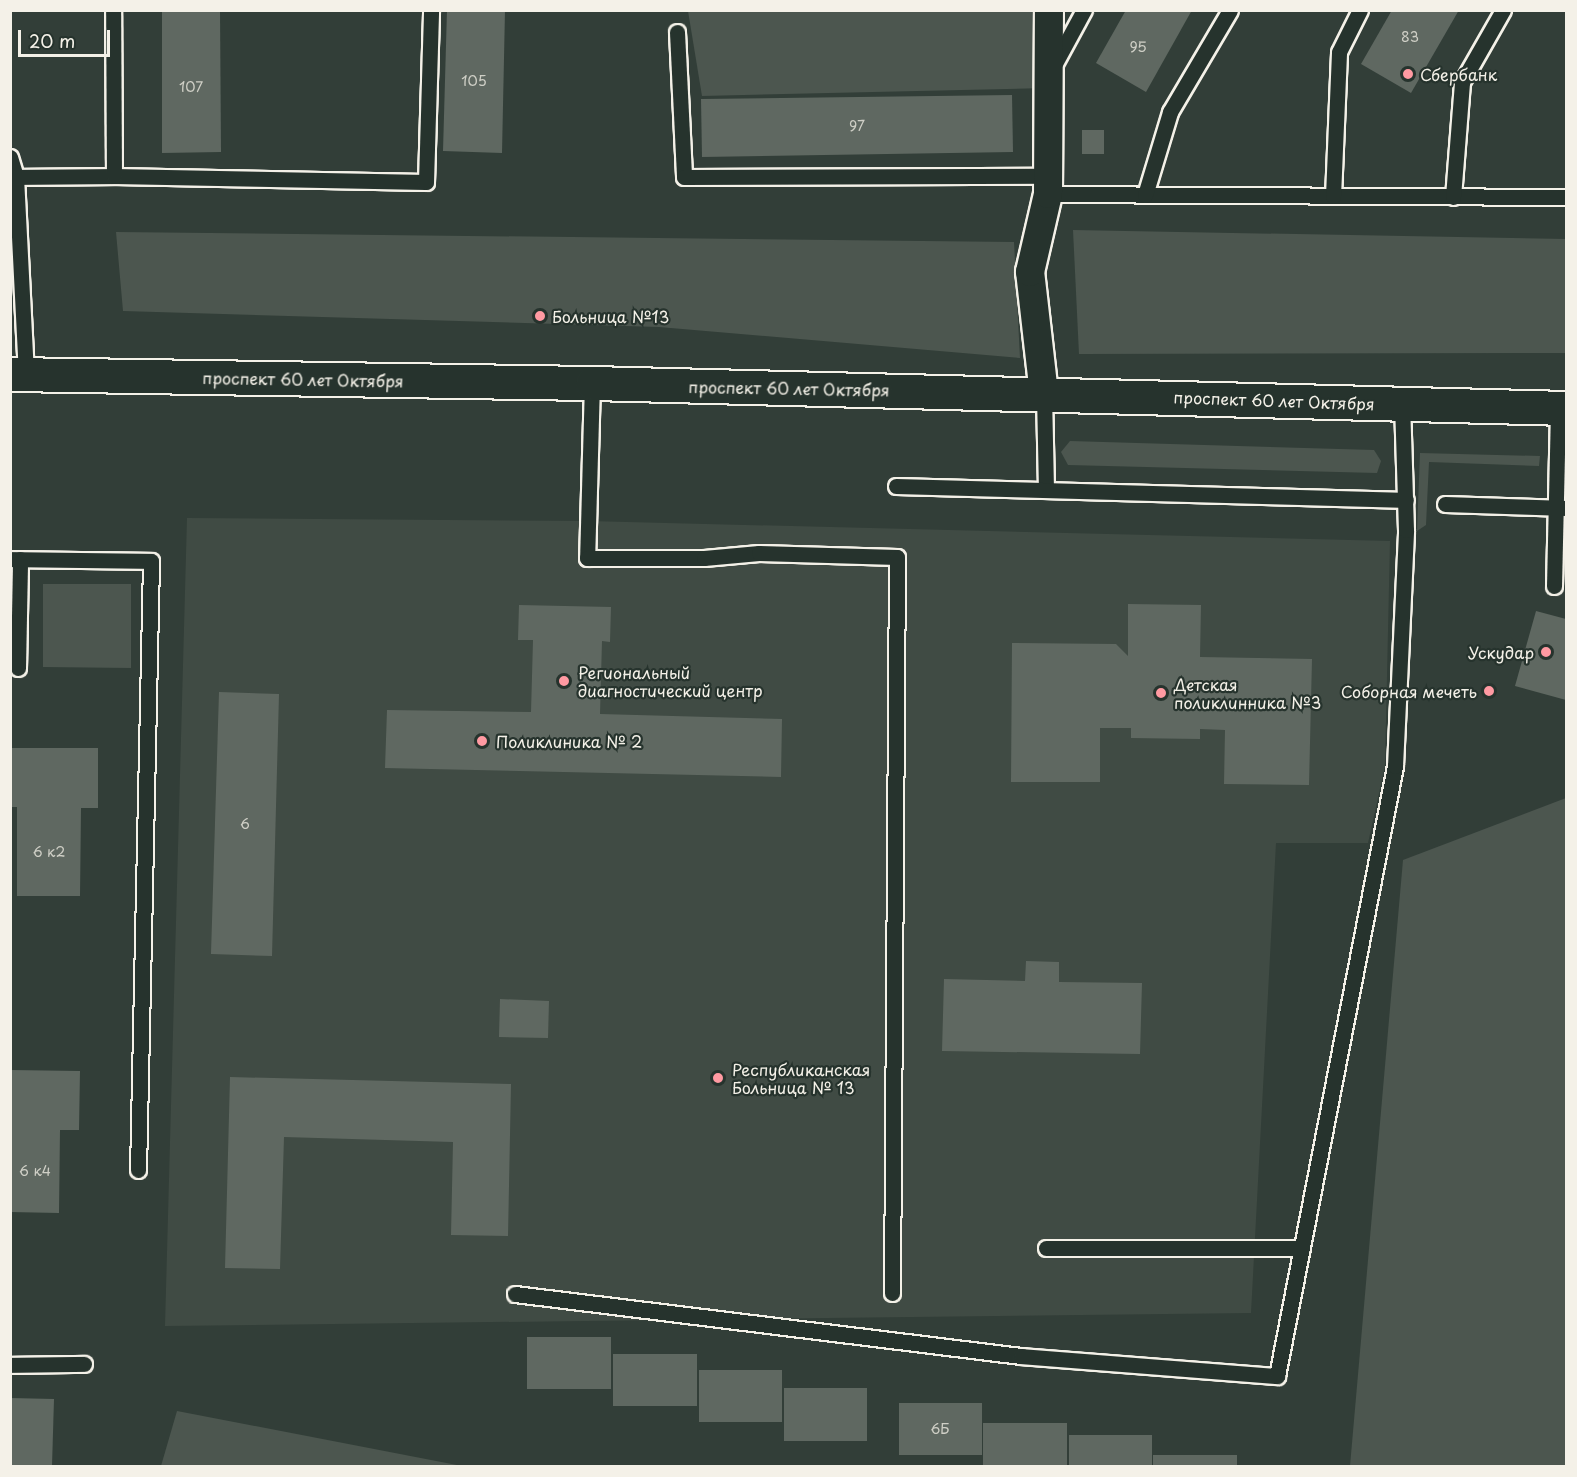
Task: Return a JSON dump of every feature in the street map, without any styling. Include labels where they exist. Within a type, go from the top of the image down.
[{"type":"main road","name":"проспект 60 лет Октября","points":[[18,374],[592,383],[1562,408]]},
{"type":"street","points":[[1044,394],[1030,272],[1048,185],[1049,10]]},
{"type":"lane","points":[[113,10],[114,176]]},
{"type":"lane","points":[[16,177],[114,176],[426,182],[431,10]]},
{"type":"lane","points":[[1049,75],[1084,10]]},
{"type":"lane","points":[[1145,195],[1170,112],[1230,10]]},
{"type":"lane","points":[[1333,196],[1339,52],[1360,10]]},
{"type":"lane","points":[[1453,197],[1462,82],[1503,10]]},
{"type":"lane","points":[[677,32],[684,177],[1048,185],[1145,195],[1566,197]]},
{"type":"lane","points":[[10,157],[16,177],[18,374]]},
{"type":"lane","points":[[592,383],[587,558],[704,558],[759,553],[897,557],[891,1293]]},
{"type":"lane","points":[[1044,394],[1046,489]]},
{"type":"lane","points":[[515,1294],[1021,1356],[1277,1376],[1395,766],[1406,500],[1402,404]]},
{"type":"lane","points":[[1554,586],[1560,508],[1562,408]]},
{"type":"lane","points":[[896,486],[1406,500]]},
{"type":"lane","points":[[1445,504],[1560,508]]},
{"type":"lane","points":[[18,668],[15,559],[151,561],[138,1170]]},
{"type":"lane","points":[[1046,1248],[1302,1248]]},
{"type":"lane","points":[[10,1365],[84,1364]]},
{"type":"shaded area","points":[[688,11],[1047,11],[1047,88],[702,96]]},
{"type":"shaded area","points":[[1073,230],[1566,239],[1566,353],[1079,354]]},
{"type":"shaded area","points":[[116,232],[1014,242],[1020,358],[659,327],[123,311]]},
{"type":"shaded area","points":[[1070,441],[1374,450],[1381,461],[1377,473],[1068,465],[1061,452]]},
{"type":"shaded area","points":[[1420,453],[1540,456],[1539,466],[1429,462],[1426,525],[1417,531]]},
{"type":"shaded area","name":"Республиканская Больница № 13","points":[[187,518],[588,521],[1390,541],[1385,766],[1368,843],[1276,843],[1251,1313],[165,1326]]},
{"type":"shaded area","points":[[43,584],[131,584],[131,668],[43,667]]},
{"type":"shaded area","points":[[1566,798],[1566,1466],[1350,1466],[1403,860]]},
{"type":"shaded area","points":[[177,1411],[462,1466],[161,1466]]},
{"type":"building","points":[[162,10],[220,10],[221,152],[162,153]]},
{"type":"building","points":[[447,10],[505,10],[502,153],[443,151]]},
{"type":"building","points":[[1126,10],[1192,10],[1146,92],[1096,63]]},
{"type":"building","points":[[1392,10],[1459,10],[1411,93],[1361,64]]},
{"type":"building","points":[[1012,95],[1013,152],[702,157],[701,99]]},
{"type":"building","points":[[1082,130],[1104,130],[1104,154],[1082,154]]},
{"type":"building","name":"Детская поликлинника №3","points":[[1128,604],[1201,605],[1200,657],[1312,659],[1309,785],[1224,784],[1225,730],[1200,729],[1200,739],[1131,738],[1131,728],[1100,728],[1100,782],[1011,782],[1012,643],[1116,644],[1128,656]]},
{"type":"building","points":[[519,605],[611,607],[610,642],[602,641],[600,714],[782,719],[781,777],[385,768],[387,710],[531,712],[533,640],[518,640]]},
{"type":"building","name":"Ускудар","points":[[1536,611],[1566,619],[1566,700],[1515,686]]},
{"type":"building","points":[[219,692],[279,694],[272,956],[211,954]]},
{"type":"building","points":[[10,748],[98,748],[98,808],[81,808],[80,896],[17,896],[17,807],[10,807]]},
{"type":"building","points":[[1026,961],[1059,962],[1059,982],[1142,983],[1140,1054],[942,1051],[944,979],[1025,981]]},
{"type":"building","points":[[500,999],[549,1001],[548,1038],[499,1037]]},
{"type":"building","points":[[10,1070],[80,1071],[79,1130],[60,1130],[59,1213],[10,1212]]},
{"type":"building","points":[[230,1077],[511,1084],[508,1236],[451,1235],[453,1142],[284,1137],[280,1269],[225,1268]]},
{"type":"building","points":[[527,1337],[611,1337],[611,1389],[527,1389]]},
{"type":"building","points":[[613,1354],[697,1354],[697,1406],[613,1406]]},
{"type":"building","points":[[699,1370],[782,1370],[782,1422],[699,1422]]},
{"type":"building","points":[[784,1388],[867,1388],[867,1441],[784,1441]]},
{"type":"building","points":[[10,1398],[54,1399],[52,1466],[10,1466]]},
{"type":"building","points":[[899,1403],[982,1403],[982,1455],[899,1455]]},
{"type":"building","points":[[983,1423],[1067,1423],[1067,1466],[983,1466]]},
{"type":"building","points":[[1069,1435],[1152,1435],[1152,1466],[1069,1466]]},
{"type":"building","points":[[1153,1455],[1237,1455],[1237,1466],[1153,1466]]},
{"type":"place","name":"Сбербанк","points":[[1408,74]]},
{"type":"place","name":"Больница №13","points":[[540,316]]},
{"type":"place","name":"Ускудар","points":[[1546,652]]},
{"type":"place","name":"Региональный диагностический центр","points":[[564,681]]},
{"type":"place","name":"Соборная мечеть","points":[[1489,691]]},
{"type":"place","name":"Детская поликлинника №3","points":[[1161,693]]},
{"type":"place","name":"Поликлиника № 2","points":[[482,741]]},
{"type":"place","name":"Республиканская Больница № 13","points":[[718,1078]]}]
